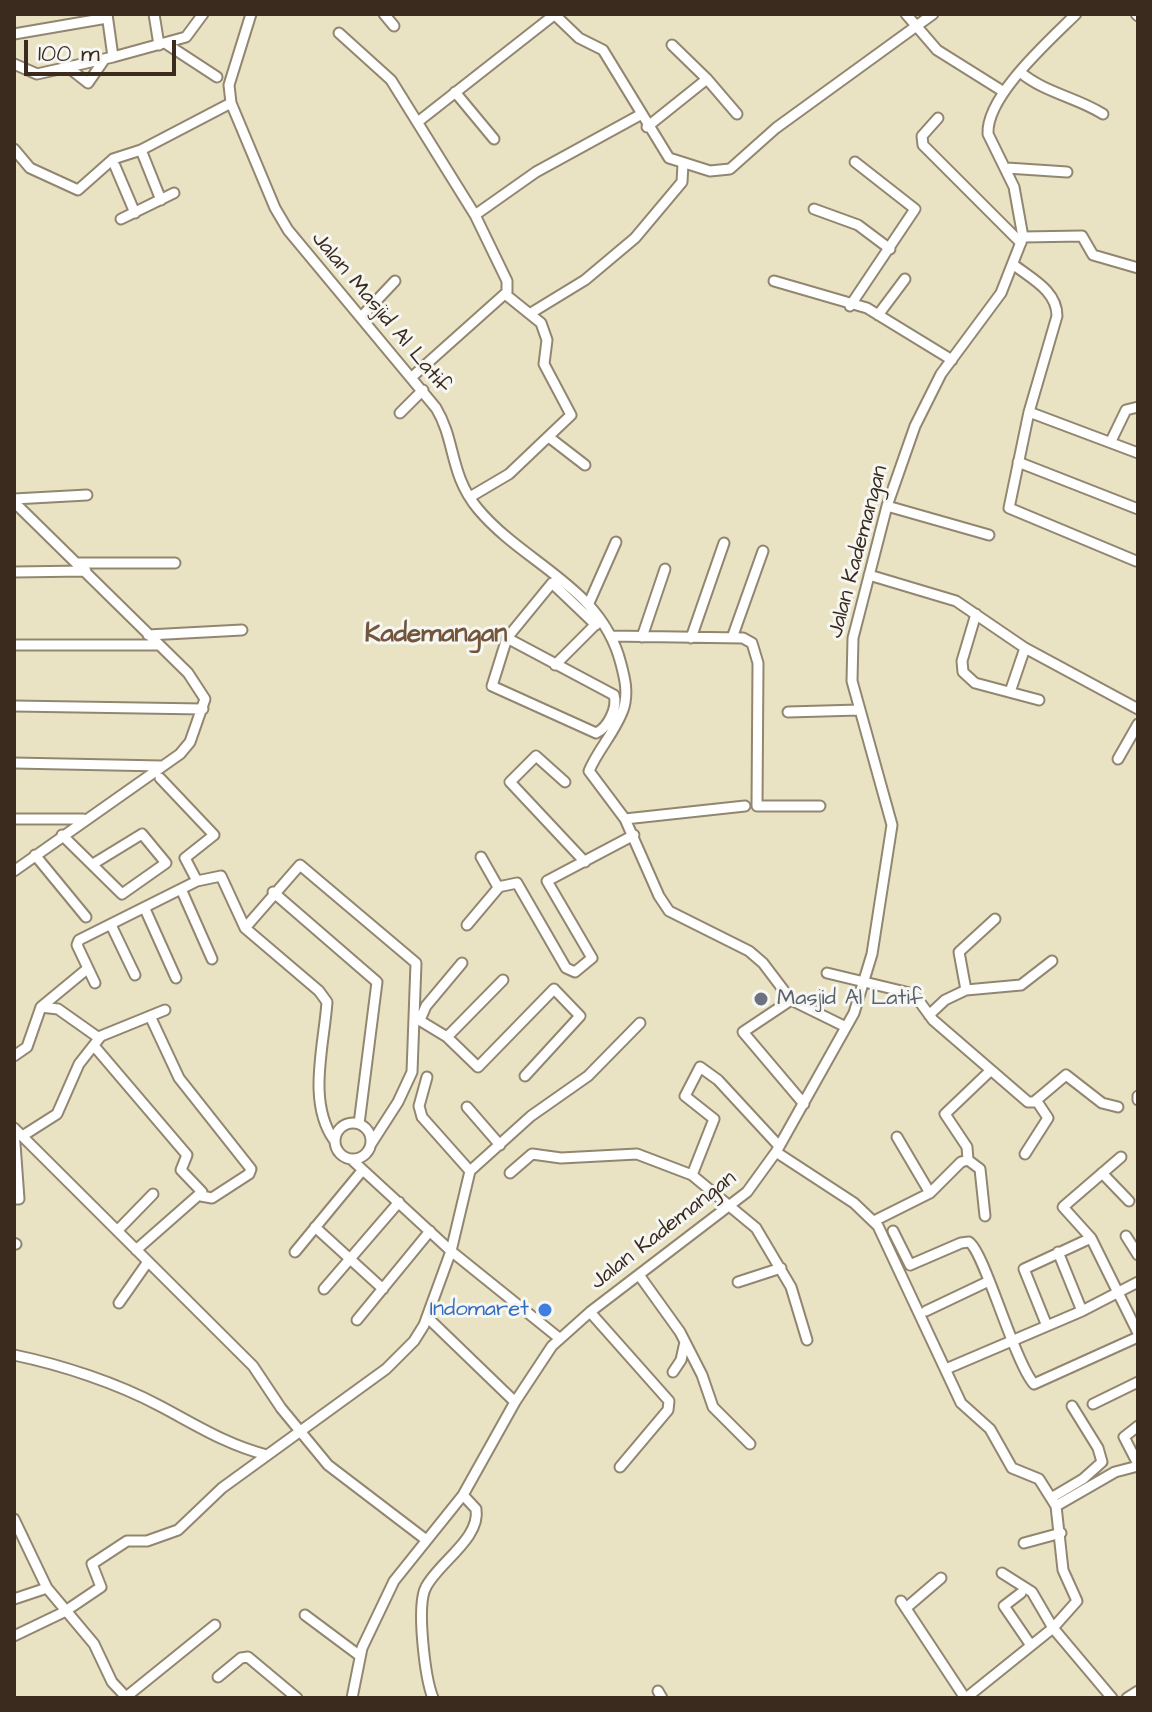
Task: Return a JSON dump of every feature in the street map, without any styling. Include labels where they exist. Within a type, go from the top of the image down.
[{"type":"street","points":[[154,14],[162,44],[217,77]]},
{"type":"street","points":[[14,64],[37,74],[162,44],[189,36],[203,14]]},
{"type":"street","name":"Jalan Masjid Al Latif","points":[[251,14],[229,85],[231,103],[275,208],[303,248],[423,390],[444,423],[453,464],[470,497],[494,526],[589,603],[598,622],[611,636],[626,696],[622,713],[589,771],[634,835],[659,896],[669,911],[757,957],[791,1000],[846,1027]]},
{"type":"street","points":[[384,14],[394,26]]},
{"type":"street","points":[[419,121],[554,14],[579,38],[603,50],[661,150],[683,164],[710,171],[730,169],[776,128],[918,28],[933,14]]},
{"type":"street","points":[[906,14],[937,50],[1004,92]]},
{"type":"street","name":"Jalan Kademangan","points":[[352,1698],[360,1656],[394,1581],[463,1495],[515,1402],[559,1338],[747,1192],[804,1104],[846,1027],[865,984],[892,825],[859,710],[851,663],[869,575],[887,506],[915,426],[935,384],[992,307],[1014,265],[1022,240],[1019,202],[1007,168],[987,129],[1004,92],[1076,14]]},
{"type":"street","points":[[14,34],[107,16],[109,58],[88,83],[69,68]]},
{"type":"street","points":[[339,33],[385,73],[419,121],[426,140],[475,215],[507,281],[505,294],[413,376]]},
{"type":"street","points":[[672,45],[737,114]]},
{"type":"street","points":[[1020,72],[1040,87],[1086,103],[1103,114]]},
{"type":"street","points":[[647,127],[707,79]]},
{"type":"street","points":[[455,92],[494,139]]},
{"type":"street","points":[[14,149],[30,168],[78,190],[113,159],[141,150],[231,103]]},
{"type":"street","points":[[475,215],[536,172],[640,115]]},
{"type":"street","points":[[938,118],[922,136],[923,145],[1022,240],[1082,236],[1093,255],[1138,268]]},
{"type":"street","points":[[141,150],[161,200]]},
{"type":"street","points":[[850,306],[915,209],[855,162]]},
{"type":"street","points":[[531,313],[585,280],[635,238],[682,182],[683,164]]},
{"type":"street","points":[[115,166],[135,213]]},
{"type":"street","points":[[1007,168],[1067,172]]},
{"type":"street","points":[[121,219],[174,193]]},
{"type":"street","points":[[814,209],[858,225],[890,249]]},
{"type":"street","points":[[1014,265],[1046,290],[1057,308],[1029,412],[1009,508],[1136,561]]},
{"type":"street","points":[[878,315],[905,279]]},
{"type":"street","points":[[362,316],[395,281]]},
{"type":"street","points":[[774,281],[850,306],[867,308],[952,360]]},
{"type":"street","points":[[470,497],[509,474],[571,415],[544,364],[547,340],[541,323],[505,294]]},
{"type":"street","points":[[400,413],[423,390]]},
{"type":"street","points":[[1111,441],[1126,410],[1138,407]]},
{"type":"street","points":[[1029,412],[1138,453]]},
{"type":"street","points":[[550,438],[585,465]]},
{"type":"street","points":[[1018,462],[1138,509]]},
{"type":"street","points":[[14,501],[87,495]]},
{"type":"street","points":[[14,501],[200,686],[203,709],[186,748],[14,871]]},
{"type":"street","points":[[887,506],[989,535]]},
{"type":"street","points":[[589,603],[616,542]]},
{"type":"street","points":[[691,638],[724,543]]},
{"type":"street","points":[[732,638],[763,551]]},
{"type":"street","points":[[77,563],[175,563]]},
{"type":"street","points":[[642,637],[665,569]]},
{"type":"street","points":[[14,572],[86,571]]},
{"type":"street","points":[[869,575],[956,601],[1025,648],[1138,709]]},
{"type":"street","points":[[507,638],[555,665],[615,696],[615,705],[601,731],[589,732],[492,686],[507,638],[553,582],[598,622],[555,665]]},
{"type":"street","points":[[976,614],[962,661],[963,672],[975,683],[1039,700]]},
{"type":"street","points":[[148,635],[242,630]]},
{"type":"street","points":[[611,636],[749,641],[758,653],[757,806],[820,806]]},
{"type":"street","points":[[14,645],[159,645]]},
{"type":"street","points":[[1010,692],[1025,648]]},
{"type":"street","points":[[14,706],[203,709]]},
{"type":"street","points":[[788,712],[859,710]]},
{"type":"street","points":[[1118,759],[1138,724]]},
{"type":"street","points":[[565,782],[534,756],[510,782],[585,862]]},
{"type":"street","points":[[14,763],[162,766]]},
{"type":"street","points":[[160,778],[214,835],[185,858],[197,881]]},
{"type":"street","points":[[625,819],[745,806]]},
{"type":"street","points":[[14,819],[84,819]]},
{"type":"street","points":[[62,835],[122,894],[166,863],[142,834],[93,864]]},
{"type":"street","points":[[467,925],[499,887],[517,883],[566,968],[575,972],[592,958],[547,881],[634,835]]},
{"type":"street","points":[[35,855],[86,917]]},
{"type":"street","points":[[481,857],[499,887]]},
{"type":"street","points":[[245,928],[273,892],[301,865],[416,965],[417,1019],[409,1081],[363,1157],[351,1159]]},
{"type":"street","points":[[95,983],[77,942],[197,881],[221,876],[245,928],[319,991],[327,1002],[320,1083],[323,1119],[339,1153],[351,1159],[361,1172],[399,1202],[451,1251],[559,1338]]},
{"type":"street","points":[[181,889],[212,959]]},
{"type":"street","points":[[273,892],[377,982],[359,1124]]},
{"type":"street","points":[[145,909],[176,978]]},
{"type":"street","points":[[966,990],[959,952],[995,919]]},
{"type":"street","points":[[111,925],[135,975]]},
{"type":"street","points":[[929,1015],[945,1000],[966,990],[1021,985],[1052,961]]},
{"type":"street","points":[[417,1019],[462,963]]},
{"type":"street","points":[[14,1056],[27,1047],[41,1007],[87,969]]},
{"type":"street","points":[[827,973],[914,994],[929,1015],[1022,1099],[1031,1103],[1066,1075],[1102,1103],[1118,1107]]},
{"type":"street","points":[[447,1037],[503,980]]},
{"type":"street","points":[[417,1019],[447,1037],[478,1067],[554,989],[580,1016],[525,1076]]},
{"type":"street","points":[[791,1000],[743,1032],[804,1104]]},
{"type":"street","points":[[41,1007],[58,1009],[97,1042],[187,1155],[181,1170],[199,1189],[201,1196]]},
{"type":"street","points":[[17,1131],[57,1114],[79,1064],[97,1042],[165,1010]]},
{"type":"street","points":[[150,1016],[179,1078],[251,1169],[249,1174],[212,1198],[201,1196]]},
{"type":"street","points":[[14,1636],[64,1612],[101,1587],[92,1564],[127,1541],[147,1541],[172,1534],[267,1455],[386,1369],[419,1334],[427,1317],[451,1251],[470,1171],[538,1110],[588,1076],[640,1023]]},
{"type":"street","points":[[692,1175],[714,1119],[685,1096],[700,1067],[718,1080],[777,1149],[854,1203],[874,1221],[887,1240],[961,1403],[990,1429],[1012,1468],[1039,1479],[1053,1502],[1061,1533],[1063,1570],[1077,1601],[1053,1628],[966,1698],[903,1605],[941,1578]]},
{"type":"street","points":[[985,1216],[980,1169],[968,1160],[967,1147],[945,1114],[989,1072]]},
{"type":"street","points":[[427,1077],[419,1106],[422,1117],[470,1171]]},
{"type":"street","points":[[1025,1154],[1048,1118],[1036,1100]]},
{"type":"street","points":[[467,1107],[500,1145]]},
{"type":"street","points":[[334,1140],[342,1126],[359,1124],[369,1131],[371,1144]]},
{"type":"street","points":[[14,1199],[19,1199],[15,1157],[17,1131]]},
{"type":"street","points":[[17,1131],[119,1229],[147,1263],[253,1366],[328,1465],[425,1539]]},
{"type":"street","points":[[897,1137],[930,1193]]},
{"type":"street","points":[[510,1173],[532,1154],[561,1158],[621,1154],[654,1158],[692,1175],[728,1209],[756,1228],[781,1268],[807,1340]]},
{"type":"street","points":[[893,1231],[910,1265],[961,1243],[972,1243],[1030,1381],[1036,1385],[1138,1335],[1091,1238],[1063,1209],[1121,1157]]},
{"type":"street","points":[[874,1221],[930,1193],[961,1162],[968,1160]]},
{"type":"street","points":[[295,1252],[361,1172]]},
{"type":"street","points":[[1102,1173],[1129,1201]]},
{"type":"street","points":[[119,1229],[153,1194]]},
{"type":"street","points":[[136,1250],[201,1196]]},
{"type":"street","points":[[324,1289],[399,1202]]},
{"type":"street","points":[[315,1227],[383,1289]]},
{"type":"street","points":[[357,1320],[430,1231]]},
{"type":"street","points":[[1126,1236],[1138,1255]]},
{"type":"street","points":[[1047,1326],[1023,1273],[1028,1265],[1091,1238]]},
{"type":"street","points":[[1058,1252],[1082,1311]]},
{"type":"street","points":[[119,1303],[147,1263]]},
{"type":"street","points":[[738,1282],[781,1268]]},
{"type":"street","points":[[639,1275],[685,1342],[702,1375],[713,1407],[750,1444]]},
{"type":"street","points":[[926,1311],[987,1282]]},
{"type":"street","points":[[946,1369],[1082,1311],[1138,1282]]},
{"type":"street","points":[[590,1312],[660,1387],[669,1401],[668,1410],[620,1467]]},
{"type":"street","points":[[427,1317],[515,1402]]},
{"type":"street","points":[[673,1372],[681,1360],[685,1342]]},
{"type":"street","points":[[14,1355],[81,1374],[158,1404],[223,1442],[267,1455]]},
{"type":"street","points":[[1093,1404],[1138,1382]]},
{"type":"street","points":[[1053,1502],[1102,1462],[1098,1448],[1072,1406]]},
{"type":"street","points":[[1053,1502],[1115,1472],[1138,1465],[1124,1437],[1138,1426]]},
{"type":"street","points":[[433,1698],[424,1671],[423,1594],[475,1524],[476,1509],[463,1495]]},
{"type":"street","points":[[14,1519],[47,1588],[64,1612],[94,1644],[112,1682],[126,1698],[215,1625]]},
{"type":"street","points":[[1024,1543],[1061,1533]]},
{"type":"street","points":[[1002,1573],[1032,1592],[1053,1628],[1112,1698]]},
{"type":"street","points":[[14,1599],[47,1588]]},
{"type":"street","points":[[1021,1593],[1004,1606],[1030,1644]]},
{"type":"street","points":[[305,1615],[360,1656]]},
{"type":"street","points":[[218,1677],[236,1661],[248,1657],[297,1698]]},
{"type":"street","points":[[1127,1698],[1138,1691]]},
{"type":"place","name":"Masjid Al Latif","points":[[761,999]]},
{"type":"place","name":"Indomaret","points":[[545,1310]]},
{"type":"district","name":"Kademangan","points":[[436,636]]}]
